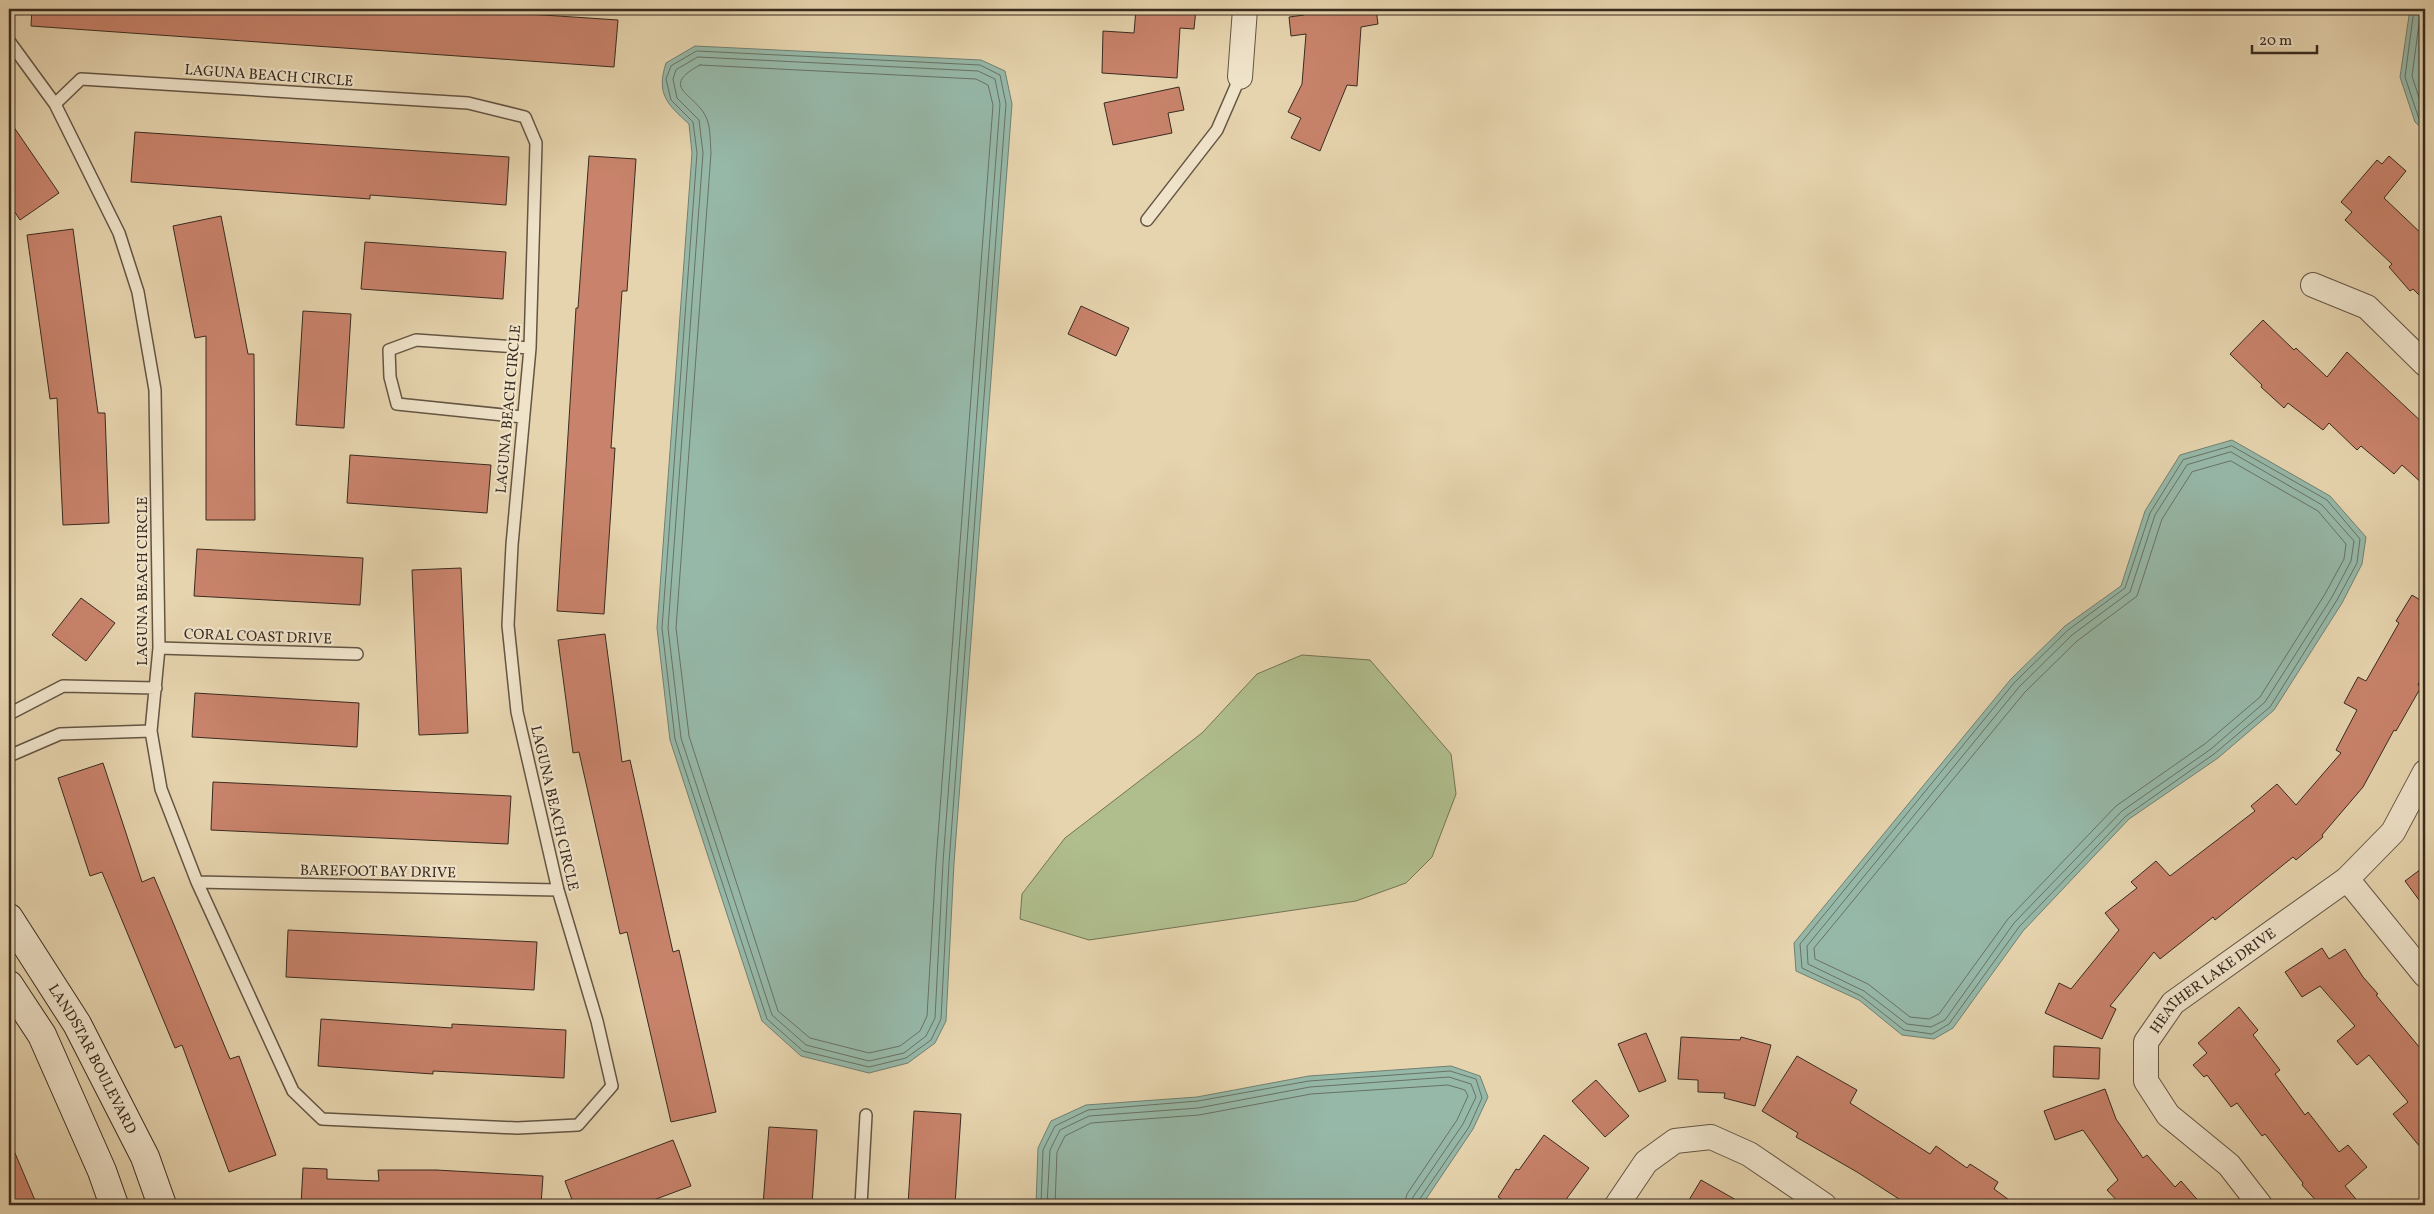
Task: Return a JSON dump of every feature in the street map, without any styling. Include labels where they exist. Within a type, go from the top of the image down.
[{"type":"main road","name":"LANDSTAR BOULEVARD","points":[[9,918],[77,1024],[145,1158],[162,1205]]},
{"type":"main road","points":[[9,985],[42,1035],[102,1171],[114,1205]]},
{"type":"street","points":[[1240,77],[1245,9]]},
{"type":"street","points":[[2313,285],[2367,307],[2425,364]]},
{"type":"street","name":"HEATHER LAKE DRIVE","points":[[2260,1205],[2229,1165],[2168,1115],[2146,1081],[2146,1042],[2173,1003],[2347,879],[2393,832],[2425,772]]},
{"type":"street","points":[[2347,879],[2425,975]]},
{"type":"street","points":[[1617,1205],[1646,1162],[1675,1141],[1711,1137],[1749,1154],[1824,1205]]},
{"type":"lane","points":[[9,42],[55,104]]},
{"type":"lane","points":[[1147,220],[1217,130],[1240,77]]},
{"type":"lane","name":"LAGUNA BEACH CIRCLE","points":[[81,79],[468,103],[525,117],[536,143],[530,348],[512,545],[508,625],[517,712],[558,890],[597,1021],[612,1086],[578,1125],[517,1128],[322,1119],[293,1091],[197,882],[161,789],[151,732],[158,648],[155,390],[138,292],[120,233],[55,104],[81,79]]},
{"type":"lane","points":[[523,417],[397,404],[390,377],[389,350],[416,340],[530,348]]},
{"type":"lane","name":"CORAL COAST DRIVE","points":[[158,648],[357,654]]},
{"type":"lane","points":[[9,714],[64,686],[156,688]]},
{"type":"lane","points":[[9,756],[60,734],[151,732]]},
{"type":"lane","name":"BAREFOOT BAY DRIVE","points":[[197,882],[558,890]]},
{"type":"lane","points":[[861,1205],[866,1115]]},
{"type":"green space","points":[[1302,655],[1370,660],[1451,754],[1456,794],[1432,857],[1406,883],[1356,901],[1089,940],[1020,919],[1022,894],[1065,838],[1202,733],[1257,674]]},
{"type":"water","points":[[2410,9],[2425,9],[2425,131],[2415,122],[2400,77]]},
{"type":"water","points":[[695,46],[981,60],[1005,71],[1012,104],[954,863],[946,1021],[935,1043],[908,1063],[869,1073],[801,1056],[762,1021],[670,740],[657,628],[692,153],[689,124],[669,104],[663,91],[662,83],[666,63]]},
{"type":"water","points":[[2232,440],[2330,496],[2366,537],[2362,564],[2342,603],[2274,710],[2218,758],[2129,819],[2023,931],[1953,1028],[1934,1039],[1902,1035],[1859,1000],[1796,971],[1794,943],[2011,679],[2065,626],[2121,586],[2145,511],[2180,455]]},
{"type":"water","points":[[1451,1066],[1480,1076],[1488,1097],[1473,1129],[1422,1205],[1036,1205],[1038,1148],[1051,1121],[1086,1105],[1197,1097],[1309,1076]]},
{"type":"building","points":[[32,9],[453,9],[618,20],[614,67],[31,26]]},
{"type":"building","points":[[1136,9],[1196,9],[1194,29],[1180,28],[1177,78],[1102,73],[1103,31],[1134,33]]},
{"type":"building","points":[[1303,9],[1376,9],[1378,24],[1361,27],[1357,86],[1347,85],[1320,151],[1291,138],[1301,118],[1288,112],[1302,84],[1306,34],[1291,36],[1289,17],[1304,15]]},
{"type":"building","points":[[1179,87],[1184,110],[1168,113],[1172,133],[1113,145],[1104,103]]},
{"type":"building","points":[[9,120],[59,193],[20,220],[9,203]]},
{"type":"building","points":[[135,132],[509,157],[506,205],[370,195],[370,199],[131,182]]},
{"type":"building","points":[[589,156],[636,159],[627,291],[622,291],[611,448],[615,448],[604,614],[557,611],[576,308],[578,308]]},
{"type":"building","points":[[2389,156],[2406,171],[2384,198],[2425,237],[2425,301],[2413,289],[2410,291],[2389,267],[2392,264],[2345,220],[2352,212],[2341,202],[2377,160],[2382,164]]},
{"type":"building","points":[[221,216],[248,354],[254,354],[255,520],[206,520],[206,336],[195,338],[173,226]]},
{"type":"building","points":[[73,229],[98,413],[105,413],[109,523],[63,525],[57,398],[50,399],[27,235]]},
{"type":"building","points":[[365,242],[506,252],[503,299],[361,289]]},
{"type":"building","points":[[1081,306],[1129,328],[1116,356],[1068,334]]},
{"type":"building","points":[[303,311],[351,314],[344,428],[296,425]]},
{"type":"building","points":[[2263,320],[2294,350],[2296,348],[2327,377],[2347,352],[2425,425],[2425,486],[2402,465],[2394,474],[2361,446],[2357,450],[2329,423],[2323,430],[2288,403],[2284,408],[2261,387],[2262,385],[2230,354]]},
{"type":"building","points":[[350,455],[491,465],[487,513],[347,503]]},
{"type":"building","points":[[197,549],[363,558],[360,605],[194,596]]},
{"type":"building","points":[[461,568],[468,733],[419,735],[412,570]]},
{"type":"building","points":[[2412,595],[2425,603],[2425,670],[2418,685],[2421,687],[2396,731],[2394,730],[2363,787],[2322,835],[2323,837],[2296,860],[2293,857],[2215,920],[2213,917],[2160,959],[2154,952],[2110,1006],[2116,1009],[2102,1039],[2045,1013],[2059,983],[2071,989],[2119,930],[2105,913],[2137,888],[2131,882],[2156,861],[2170,876],[2255,811],[2251,806],[2277,784],[2296,805],[2341,753],[2336,750],[2357,710],[2344,703],[2358,677],[2366,681],[2399,623],[2396,621]]},
{"type":"building","points":[[81,598],[115,623],[86,661],[52,635]]},
{"type":"building","points":[[605,634],[622,762],[630,760],[673,952],[679,950],[716,1112],[671,1122],[627,932],[620,934],[579,752],[573,753],[558,640]]},
{"type":"building","points":[[195,693],[359,703],[357,747],[192,737]]},
{"type":"building","points":[[103,763],[142,882],[154,877],[230,1059],[239,1056],[276,1155],[229,1172],[182,1045],[175,1048],[102,872],[90,876],[58,778]]},
{"type":"building","points":[[213,782],[511,796],[508,844],[211,830]]},
{"type":"building","points":[[2425,866],[2425,908],[2405,881]]},
{"type":"building","points":[[288,930],[537,942],[534,990],[286,977]]},
{"type":"building","points":[[2322,948],[2329,959],[2345,949],[2363,977],[2378,994],[2376,995],[2425,1054],[2425,1153],[2393,1114],[2408,1102],[2369,1055],[2357,1065],[2337,1041],[2355,1026],[2320,986],[2302,997],[2285,972]]},
{"type":"building","points":[[2239,1007],[2258,1030],[2253,1035],[2280,1070],[2275,1074],[2305,1115],[2308,1112],[2339,1152],[2348,1145],[2367,1167],[2345,1186],[2361,1205],[2320,1205],[2302,1185],[2303,1183],[2265,1134],[2262,1136],[2237,1103],[2231,1107],[2207,1075],[2204,1077],[2193,1065],[2207,1053],[2198,1043]]},
{"type":"building","points":[[321,1019],[452,1028],[452,1024],[566,1030],[564,1078],[433,1071],[433,1074],[318,1066]]},
{"type":"building","points":[[1646,1033],[1666,1081],[1639,1092],[1618,1044]]},
{"type":"building","points":[[1681,1037],[1740,1040],[1741,1037],[1771,1045],[1755,1106],[1724,1098],[1725,1093],[1698,1092],[1698,1080],[1678,1079]]},
{"type":"building","points":[[2054,1046],[2100,1048],[2099,1079],[2053,1077]]},
{"type":"building","points":[[1797,1056],[1857,1090],[1850,1103],[1930,1154],[1936,1146],[1967,1168],[1970,1164],[1998,1182],[1994,1189],[2016,1205],[1895,1205],[1899,1199],[1796,1137],[1798,1133],[1762,1111]]},
{"type":"building","points":[[1596,1080],[1629,1116],[1605,1137],[1572,1101]]},
{"type":"building","points":[[2105,1089],[2116,1119],[2143,1158],[2147,1155],[2175,1187],[2181,1181],[2202,1205],[2121,1205],[2107,1190],[2118,1180],[2083,1130],[2055,1140],[2044,1111]]},
{"type":"building","points":[[914,1111],[961,1114],[955,1205],[908,1205]]},
{"type":"building","points":[[769,1127],[817,1130],[812,1205],[763,1205]]},
{"type":"building","points":[[1544,1135],[1589,1168],[1562,1205],[1511,1205],[1498,1197],[1516,1169],[1519,1170]]},
{"type":"building","points":[[9,1139],[37,1205],[9,1205]]},
{"type":"building","points":[[673,1140],[691,1186],[640,1205],[574,1205],[565,1181]]},
{"type":"building","points":[[303,1168],[327,1169],[327,1179],[379,1181],[378,1170],[436,1170],[543,1176],[541,1205],[301,1205]]},
{"type":"building","points":[[1701,1180],[1745,1205],[1686,1205]]}]
